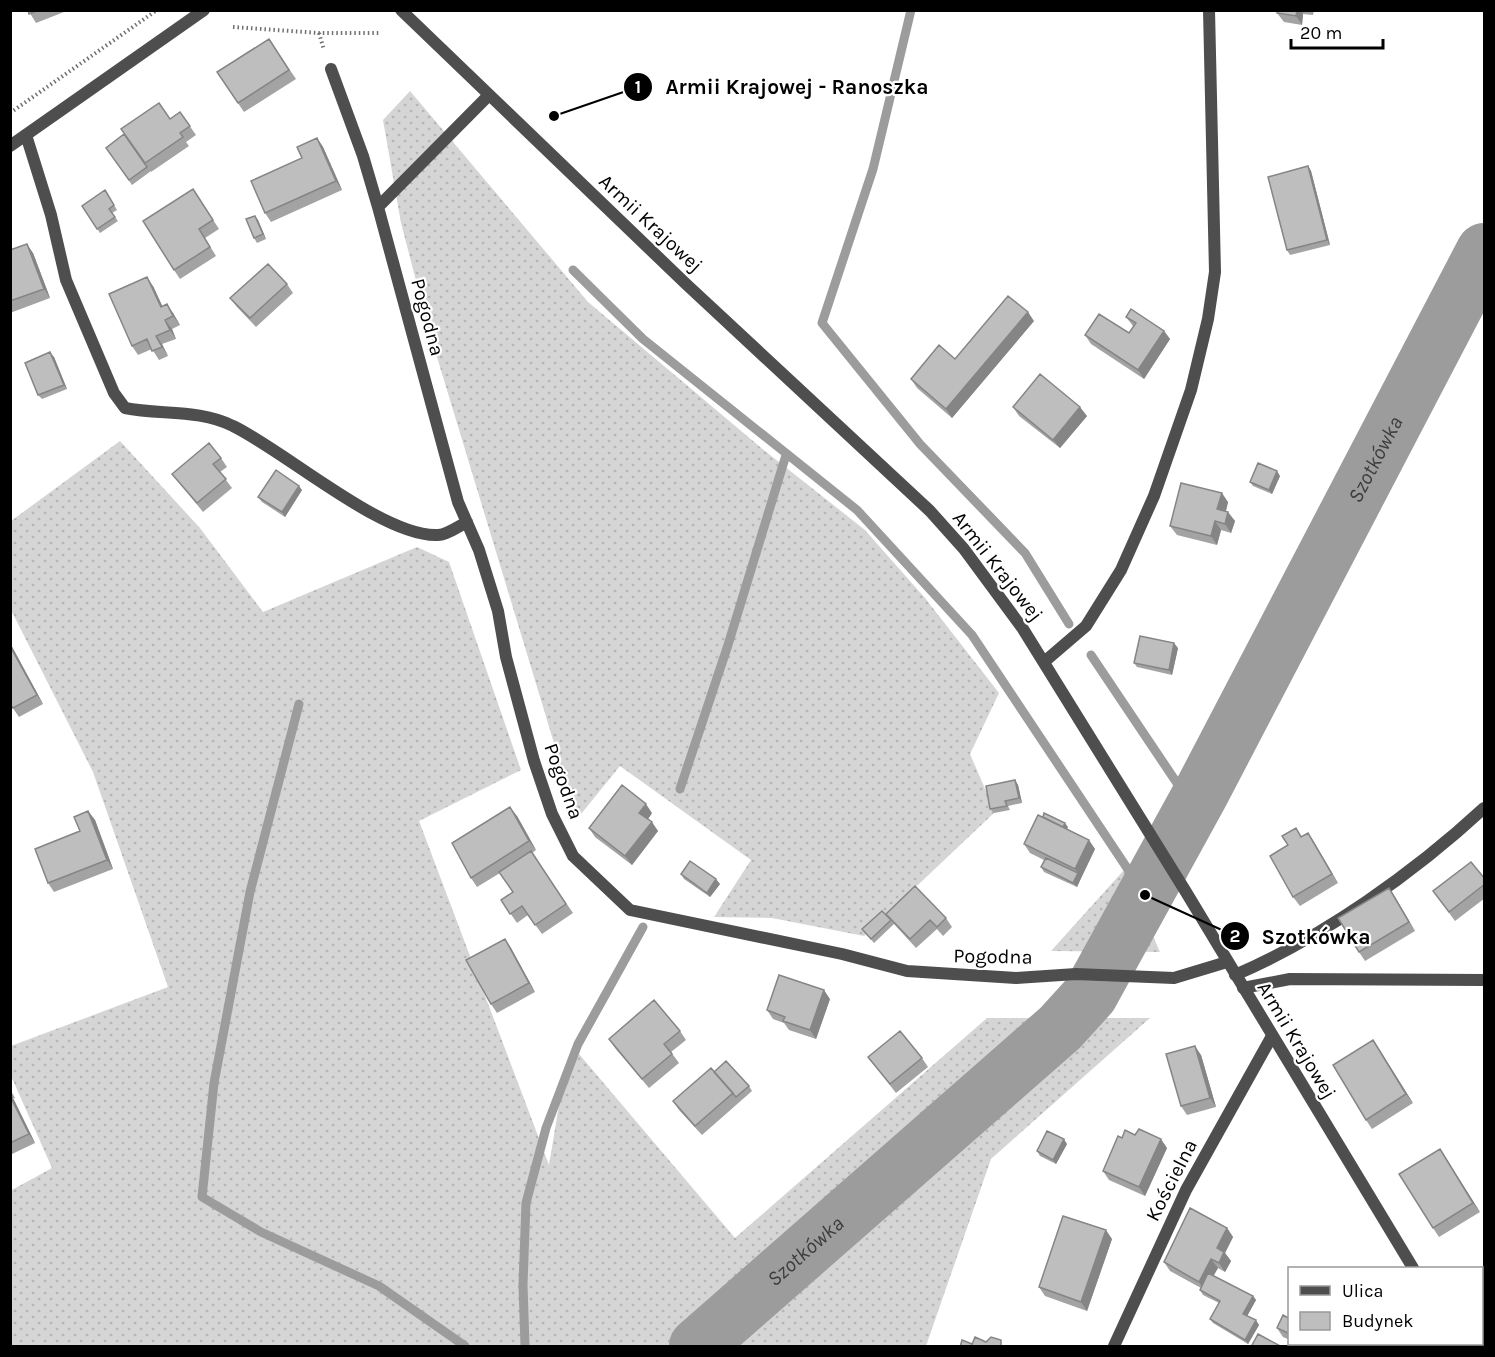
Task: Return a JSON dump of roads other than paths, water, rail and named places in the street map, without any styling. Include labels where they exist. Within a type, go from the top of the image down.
[{"type":"street","points":[[10,146],[204,10]]},
{"type":"street","name":"Armii Krajowej","points":[[401,10],[488,96],[930,511],[964,549],[1023,629],[1044,662],[1186,892],[1412,1267]]},
{"type":"street","points":[[1044,662],[1086,626],[1121,570],[1154,496],[1191,390],[1208,319],[1215,272],[1209,10]]},
{"type":"street","name":"Pogodna","points":[[331,69],[363,156],[378,207],[431,410],[458,502],[498,611],[506,657],[534,761],[552,814],[573,856],[630,910],[842,954],[907,971],[1016,978],[1076,974],[1174,978],[1227,962]]},
{"type":"street","points":[[378,207],[488,96]]},
{"type":"street","points":[[26,135],[51,215],[66,280],[114,393],[125,408],[179,411],[232,425],[370,512],[411,532],[440,536],[467,522]]},
{"type":"street","points":[[1235,975],[1270,960],[1352,909],[1440,847],[1485,808]]},
{"type":"street","points":[[1243,988],[1290,979],[1485,980]]},
{"type":"street","name":"Kościelna","points":[[1114,1347],[1186,1190],[1272,1036]]},
{"type":"waterway","points":[[911,10],[873,169],[822,323],[920,444],[1025,553],[1069,624]]},
{"type":"waterway","name":"Szotkówka","points":[[697,1346],[1060,1028],[1090,995],[1201,793],[1484,251]]},
{"type":"waterway","points":[[573,270],[643,339],[857,510],[972,635],[1145,895]]},
{"type":"waterway","points":[[680,789],[728,645],[786,455]]},
{"type":"waterway","points":[[1091,655],[1193,807]]},
{"type":"waterway","points":[[299,704],[250,892],[214,1083],[202,1197],[261,1232],[379,1286],[465,1346]]},
{"type":"waterway","points":[[525,1346],[523,1285],[526,1203],[546,1128],[578,1044],[643,927]]},
{"type":"place","name":"Armii Krajowej - Ranoszka","points":[[554,116]]},
{"type":"place","name":"Szotkówka","points":[[1145,895]]}]
